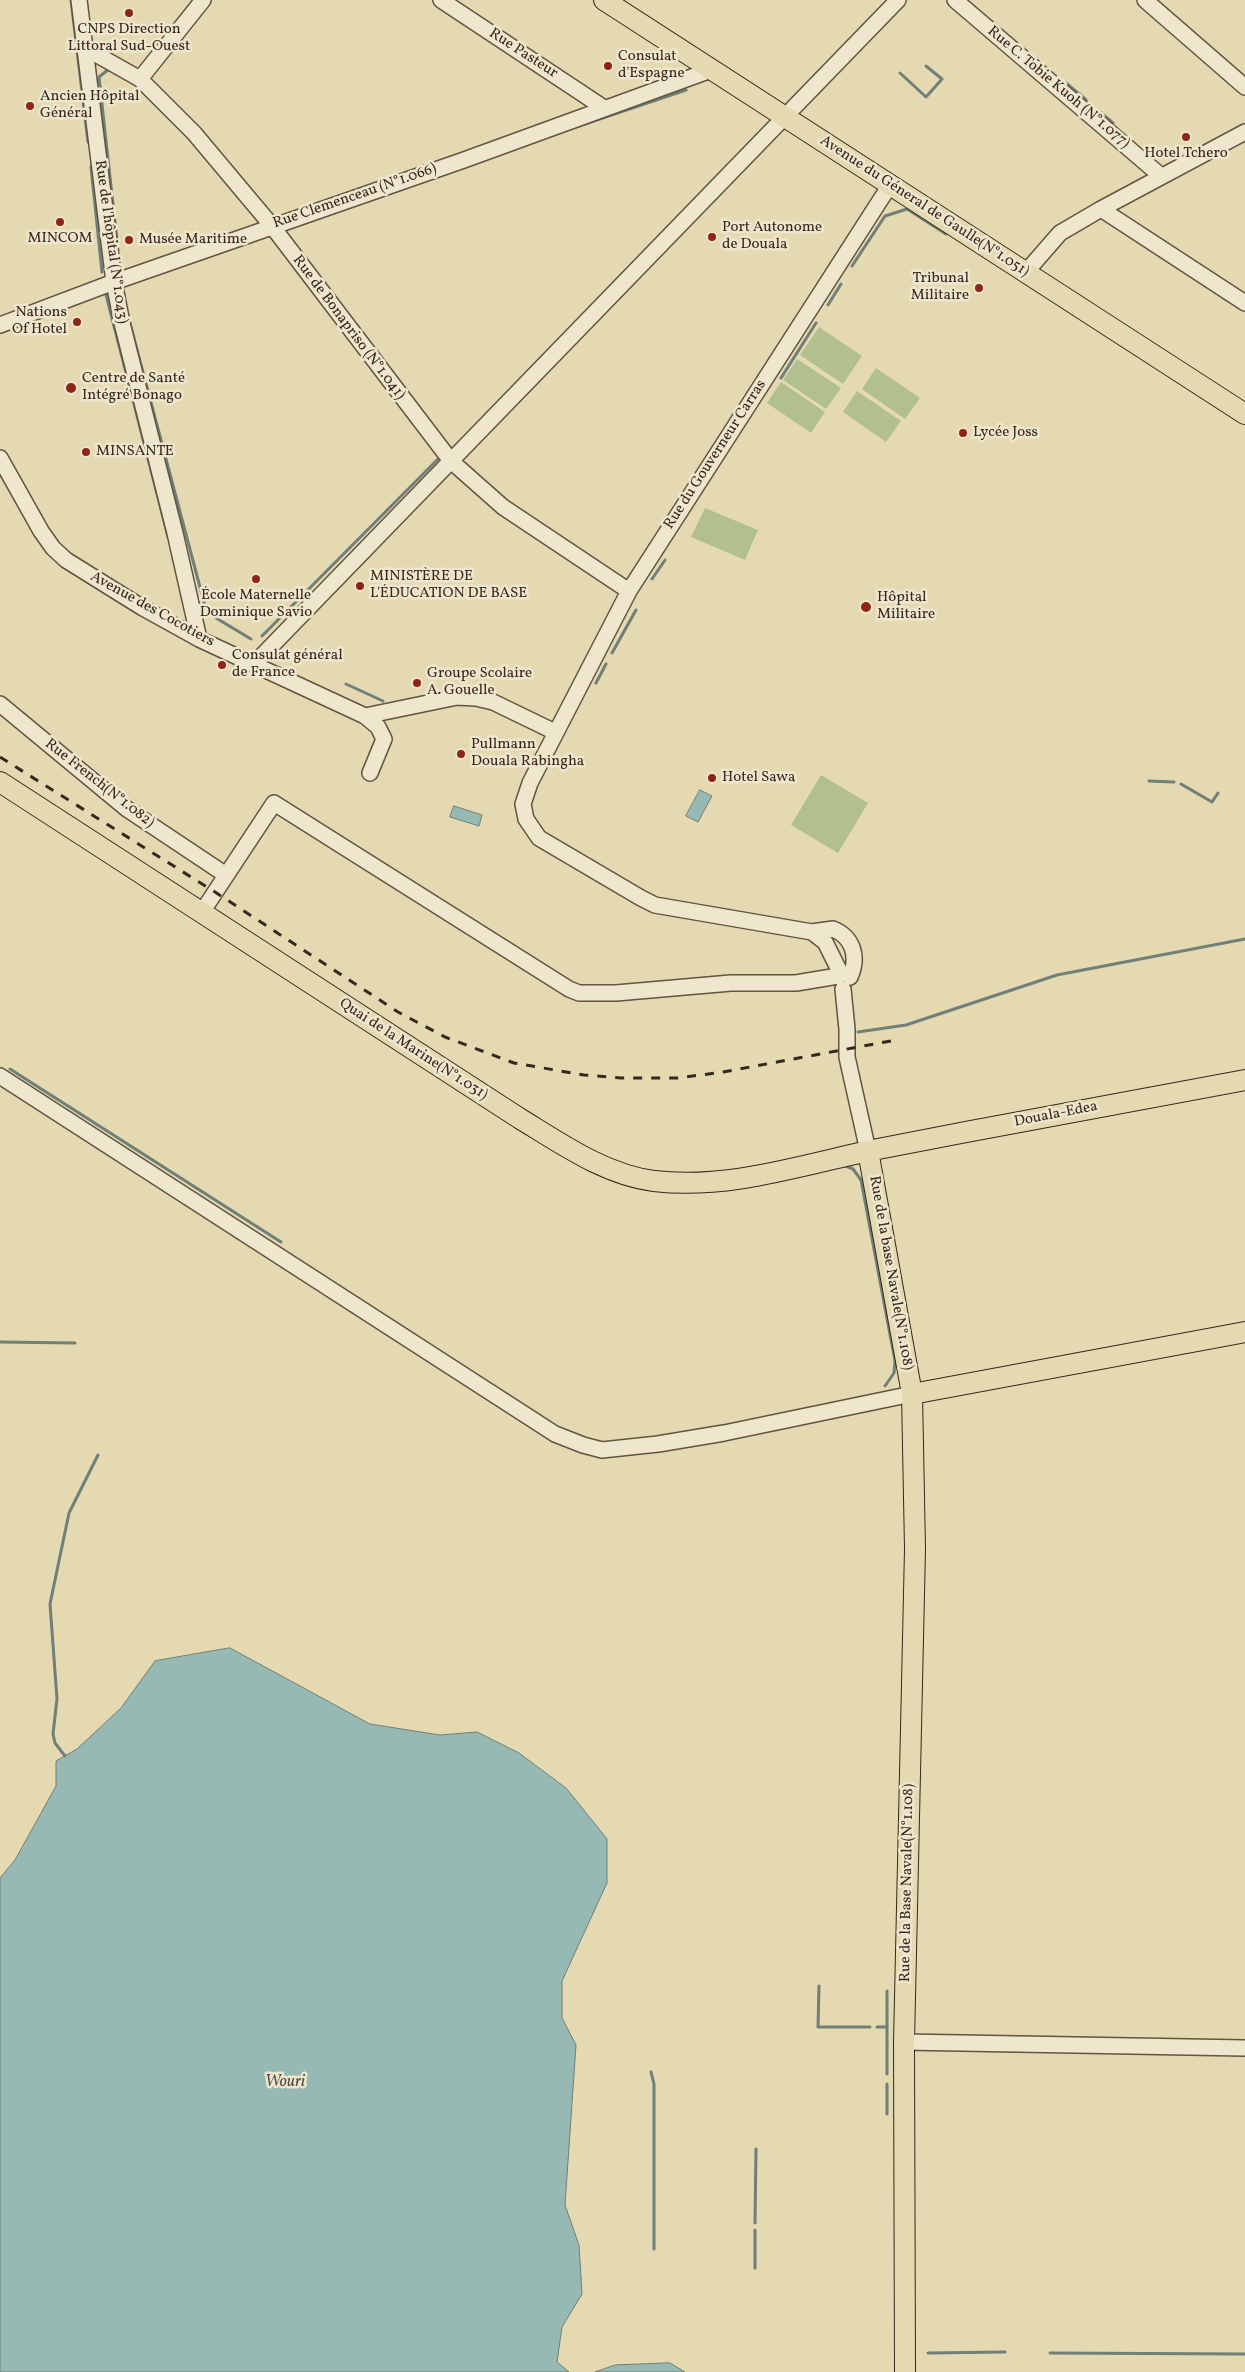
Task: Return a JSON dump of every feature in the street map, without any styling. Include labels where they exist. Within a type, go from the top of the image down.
[{"type":"main road","name":"Avenue du Géneral de Gaulle(N°1.051)","points":[[604,0],[1245,414]]},
{"type":"main road","name":"Quai de la Marine(N°1.031)","points":[[0,782],[519,1118],[573,1151],[626,1174],[653,1181],[719,1182],[740,1180],[868,1151]]},
{"type":"main road","name":"Douala-Edea","points":[[868,1151],[1245,1080]]},
{"type":"main road","name":"Rue de la base Navale(N°1.108)","points":[[868,1151],[912,1394]]},
{"type":"main road","points":[[912,1394],[1245,1332]]},
{"type":"main road","name":"Rue de la Base Navale(N°1.108)","points":[[905,2372],[904,2042],[915,1549],[912,1394]]},
{"type":"street","name":"Rue de l'hôpital (N°1.043)","points":[[79,0],[114,282],[160,480],[181,556],[199,638]]},
{"type":"street","points":[[140,79],[203,0]]},
{"type":"street","name":"Rue Pasteur","points":[[441,0],[604,108]]},
{"type":"street","points":[[254,664],[898,0]]},
{"type":"street","name":"Rue C. Tobie Kuoh (N°1.077)","points":[[955,0],[1161,176]]},
{"type":"street","points":[[1145,0],[1245,87]]},
{"type":"street","name":"Rue de Bonapriso (N°1.041)","points":[[85,48],[140,79],[194,133],[272,226],[451,461],[502,507],[629,591]]},
{"type":"street","name":"Rue Clemenceau (N°1.066)","points":[[0,325],[114,282],[711,70]]},
{"type":"street","points":[[1026,272],[1060,233],[1100,208],[1244,129]]},
{"type":"street","name":"Rue du Gouverneur Carras","points":[[842,981],[855,956],[848,938],[841,932],[833,928],[812,932],[655,905],[539,838],[526,818],[523,804],[530,784],[555,732],[629,591],[890,185]]},
{"type":"street","points":[[1100,208],[1245,303]]},
{"type":"street","name":"Avenue des Cocotiers","points":[[0,458],[52,548],[66,560],[143,608],[199,638],[364,716]]},
{"type":"street","points":[[364,716],[456,697],[476,698],[493,702],[555,732]]},
{"type":"street","name":"Rue French(N°1.082)","points":[[0,704],[126,809],[226,875]]},
{"type":"street","points":[[364,716],[378,727],[384,739],[370,773]]},
{"type":"street","points":[[202,912],[274,803],[561,984],[579,992],[616,993],[732,983],[842,981]]},
{"type":"street","points":[[812,932],[825,942],[842,981],[847,1029],[847,1058],[868,1151]]},
{"type":"street","points":[[0,1076],[555,1434],[583,1445],[602,1450],[724,1433],[912,1394]]},
{"type":"street","points":[[904,2042],[1245,2048]]},
{"type":"green space","points":[[819,327],[862,356],[843,384],[800,355]]},
{"type":"green space","points":[[797,359],[841,388],[826,409],[783,380]]},
{"type":"green space","points":[[876,368],[920,398],[905,419],[862,389]]},
{"type":"green space","points":[[781,382],[825,412],[811,433],[767,403]]},
{"type":"green space","points":[[857,391],[901,421],[886,442],[843,412]]},
{"type":"green space","points":[[705,508],[758,530],[745,560],[691,537]]},
{"type":"green space","points":[[821,775],[868,803],[838,853],[791,825]]},
{"type":"water","points":[[700,790],[712,796],[698,822],[686,816]]},
{"type":"water","points":[[454,806],[482,815],[479,826],[450,817]]},
{"type":"water","name":"Wouri","points":[[230,1648],[370,1724],[440,1735],[477,1732],[519,1753],[566,1788],[607,1839],[607,1883],[562,1981],[562,2018],[576,2045],[565,2205],[579,2245],[582,2294],[562,2327],[557,2362],[569,2372],[0,2372],[0,1878],[15,1860],[56,1786],[56,1761],[77,1749],[121,1708],[155,1661]]},
{"type":"water","points":[[670,2363],[685,2372],[595,2372],[615,2365]]},
{"type":"waterway","points":[[71,0],[88,142]]},
{"type":"waterway","points":[[900,73],[926,97],[942,79],[926,66]]},
{"type":"waterway","points":[[109,69],[99,77],[118,250]]},
{"type":"waterway","points":[[1066,83],[1079,94]]},
{"type":"waterway","points":[[561,132],[686,90]]},
{"type":"waterway","points":[[1080,94],[1086,100]]},
{"type":"waterway","points":[[1100,112],[1113,123]]},
{"type":"waterway","points":[[91,167],[102,272]]},
{"type":"waterway","points":[[852,266],[885,216],[907,209],[946,234]]},
{"type":"waterway","points":[[828,305],[841,284]]},
{"type":"waterway","points":[[105,291],[168,537]]},
{"type":"waterway","points":[[127,312],[205,606],[211,615],[251,639]]},
{"type":"waterway","points":[[781,378],[816,323]]},
{"type":"waterway","points":[[262,636],[442,455]]},
{"type":"waterway","points":[[652,579],[665,560]]},
{"type":"waterway","points":[[612,653],[636,610]]},
{"type":"waterway","points":[[275,649],[281,653]]},
{"type":"waterway","points":[[596,683],[606,664]]},
{"type":"waterway","points":[[346,684],[383,701]]},
{"type":"waterway","points":[[1149,781],[1174,782]]},
{"type":"waterway","points":[[1181,784],[1212,802],[1218,793]]},
{"type":"waterway","points":[[858,1032],[906,1025],[1057,975],[1245,939]]},
{"type":"waterway","points":[[10,1069],[281,1242]]},
{"type":"waterway","points":[[843,1165],[853,1169],[861,1180],[895,1361],[894,1373],[885,1386]]},
{"type":"waterway","points":[[0,1342],[75,1343]]},
{"type":"waterway","points":[[65,1756],[55,1743],[53,1734],[57,1699],[50,1604],[69,1513],[98,1455]]},
{"type":"waterway","points":[[819,1986],[818,2027],[870,2027]]},
{"type":"waterway","points":[[887,1991],[887,2074]]},
{"type":"waterway","points":[[877,2027],[886,2027]]},
{"type":"waterway","points":[[651,2072],[654,2084],[654,2249]]},
{"type":"waterway","points":[[887,2084],[887,2114]]},
{"type":"waterway","points":[[755,2223],[756,2149]]},
{"type":"waterway","points":[[755,2230],[755,2268]]},
{"type":"waterway","points":[[928,2353],[1005,2352]]},
{"type":"waterway","points":[[1050,2353],[1245,2354]]},
{"type":"railway","points":[[0,757],[215,892],[398,1012],[445,1037],[514,1063],[584,1075],[621,1078],[678,1078],[723,1072],[896,1040]]},
{"type":"place","name":"CNPS Direction Littoral Sud-Ouest","points":[[129,13]]},
{"type":"place","name":"Consulat d'Espagne","points":[[608,66]]},
{"type":"place","name":"Ancien Hôpital Général","points":[[30,106]]},
{"type":"place","name":"Hotel Tchero","points":[[1186,137]]},
{"type":"place","name":"MINCOM","points":[[60,222]]},
{"type":"place","name":"Port Autonome de Douala","points":[[712,237]]},
{"type":"place","name":"Musée Maritime","points":[[129,240]]},
{"type":"place","name":"Tribunal Militaire","points":[[979,288]]},
{"type":"place","name":"Nations Of Hotel","points":[[77,322]]},
{"type":"place","name":"Centre de Santé Intégré Bonago","points":[[71,388]]},
{"type":"place","name":"Lycée Joss","points":[[963,433]]},
{"type":"place","name":"MINSANTE","points":[[86,452]]},
{"type":"place","name":"École Maternelle Dominique Savio","points":[[256,579]]},
{"type":"place","name":"MINISTÈRE DE L'ÉDUCATION DE BASE","points":[[360,586]]},
{"type":"place","name":"Hôpital Militaire","points":[[866,607]]},
{"type":"place","name":"Consulat général de France","points":[[222,665]]},
{"type":"place","name":"Groupe Scolaire A. Gouelle","points":[[417,683]]},
{"type":"place","name":"Pullmann Douala Rabingha","points":[[461,754]]},
{"type":"place","name":"Hotel Sawa","points":[[712,778]]}]
